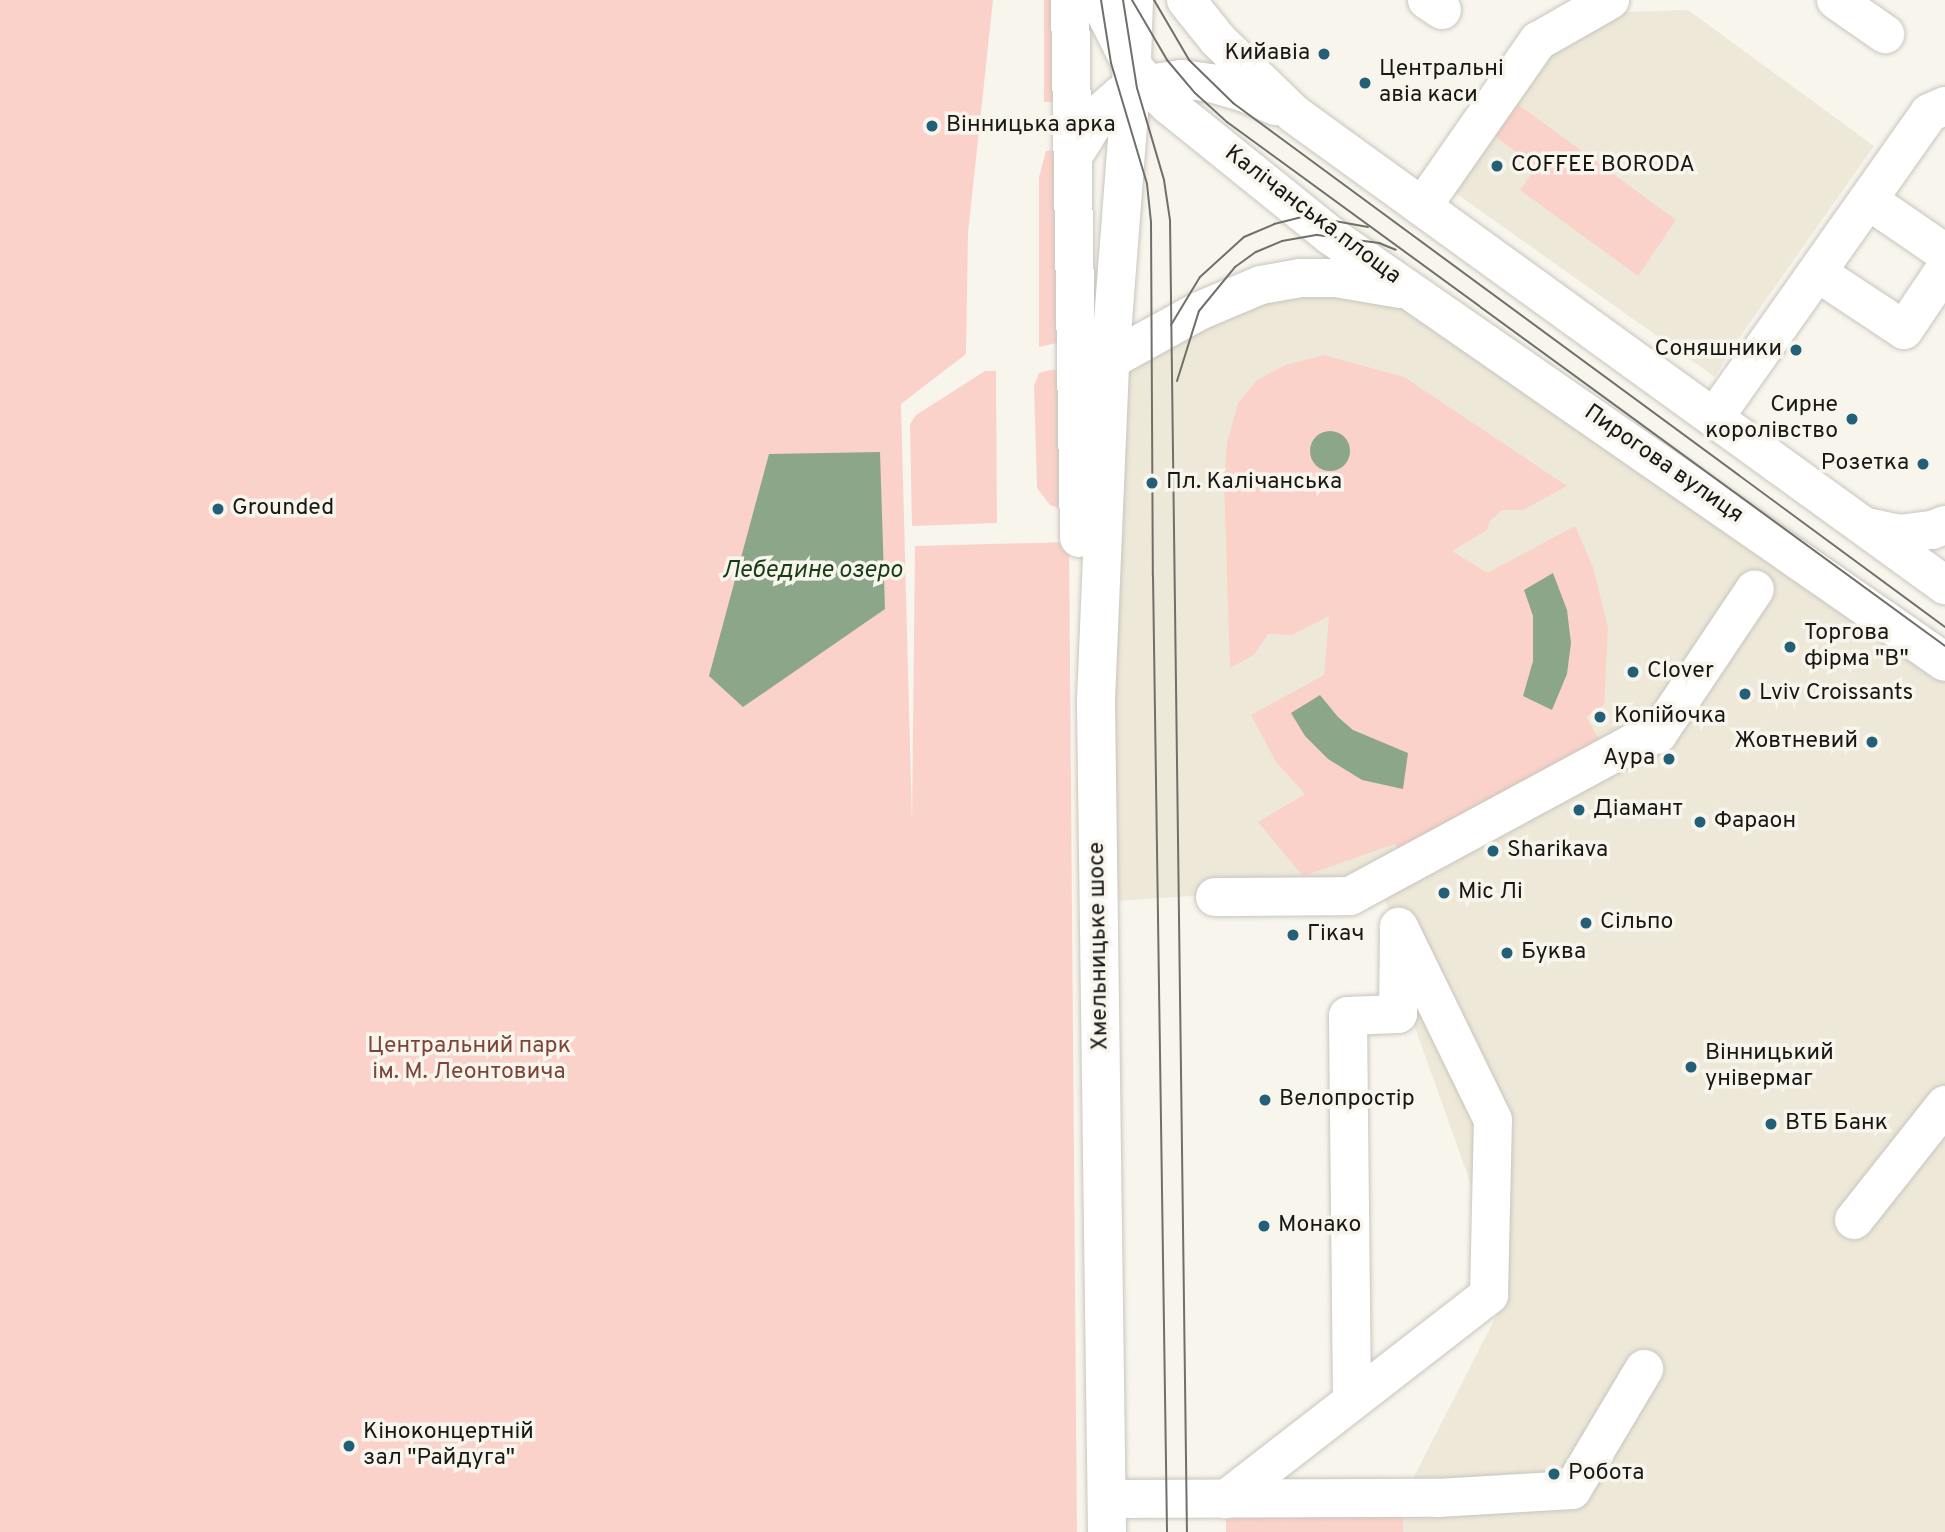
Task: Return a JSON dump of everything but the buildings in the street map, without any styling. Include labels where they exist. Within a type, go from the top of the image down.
[{"type":"main road","points":[[1070,0],[1079,536],[1096,700]]},
{"type":"main road","name":"Калічанська площа","points":[[1099,0],[1136,79],[1323,229],[1410,291]]},
{"type":"main road","points":[[1110,360],[1136,79],[1134,0]]},
{"type":"main road","points":[[1186,0],[1218,40],[1294,114],[1945,585]]},
{"type":"main road","points":[[1422,207],[1538,41],[1610,0]]},
{"type":"main road","points":[[1836,0],[1885,34]]},
{"type":"main road","points":[[1074,155],[1100,113],[1136,79],[1182,79],[1211,83],[1245,93],[1294,114]]},
{"type":"main road","points":[[1714,418],[1929,113],[1945,106]]},
{"type":"main road","points":[[1868,201],[1945,253]]},
{"type":"main road","points":[[1818,273],[1904,330],[1945,269]]},
{"type":"main road","name":"Калічанська площа","points":[[1110,360],[1199,311],[1261,285],[1300,278],[1336,278],[1410,291]]},
{"type":"main road","name":"Пирогова вулиця","points":[[1410,291],[1930,635],[1945,662]]},
{"type":"main road","name":"Хмельницьке шосе","points":[[1107,1515],[1096,700],[1110,360]]},
{"type":"main road","points":[[1867,527],[1899,534],[1932,530],[1945,525]]},
{"type":"main road","points":[[1214,897],[1350,896],[1633,743],[1658,734],[1755,589]]},
{"type":"main road","points":[[1226,1499],[1489,1294],[1493,1120],[1376,884]]},
{"type":"main road","points":[[1352,1401],[1348,1016],[1398,1014],[1399,927]]},
{"type":"main road","points":[[1854,1220],[1945,1105]]},
{"type":"main road","points":[[1107,1515],[1226,1499],[1438,1498],[1572,1490],[1644,1369]]},
{"type":"shaded area","points":[[1688,10],[1874,146],[1732,348],[1715,377],[1447,187],[1547,43],[1622,12]]},
{"type":"shaded area","points":[[1261,285],[1410,291],[1945,662],[1945,1532],[1403,1532],[1403,1498],[1509,1291],[1397,977],[1399,927],[1376,884],[1099,902],[1110,360]]},
{"type":"green space","name":"Центральний парк ім. М. Леонтовича","points":[[0,0],[993,0],[968,233],[966,354],[901,404],[912,822],[915,546],[1069,542],[1077,1532],[0,1532]]},
{"type":"green space","points":[[1044,0],[1060,0],[1060,102],[1044,102]]},
{"type":"green space","points":[[1516,103],[1676,220],[1638,276],[1520,190],[1536,167],[1495,136]]},
{"type":"green space","points":[[1061,150],[1061,342],[1039,347],[1039,177],[1046,151]]},
{"type":"green space","points":[[1324,355],[1404,377],[1567,486],[1523,510],[1502,510],[1490,521],[1487,530],[1452,551],[1487,573],[1575,526],[1593,567],[1608,628],[1604,705],[1586,717],[1600,741],[1410,869],[1395,844],[1303,876],[1258,822],[1305,794],[1276,762],[1251,715],[1324,675],[1329,616],[1292,635],[1268,634],[1254,655],[1230,668],[1224,480],[1227,443],[1238,403],[1257,380],[1286,365]],"holes":[[[1318,435],[1343,436],[1347,442],[1349,456],[1310,446]],[[1533,616],[1567,674],[1552,709],[1523,696],[1533,661]],[[1320,695],[1353,730],[1379,742],[1362,780],[1328,759],[1305,736]]]},
{"type":"green space","points":[[985,371],[996,371],[997,523],[912,526],[910,424],[916,415]]},
{"type":"green space","points":[[1063,371],[1065,510],[1050,505],[1037,488],[1034,386],[1039,373]]},
{"type":"green space","points":[[1226,1498],[1403,1498],[1403,1532],[1226,1532]]},
{"type":"water","points":[[1330,431],[1344,437],[1350,451],[1344,465],[1330,471],[1316,465],[1310,451],[1316,437]]},
{"type":"water","name":"Лебедине озеро","points":[[880,452],[885,609],[743,707],[709,676],[769,454]]},
{"type":"water","points":[[1553,573],[1567,610],[1571,643],[1567,674],[1552,710],[1523,696],[1533,661],[1533,616],[1524,590]]},
{"type":"water","points":[[1320,695],[1353,730],[1408,753],[1403,789],[1362,780],[1328,759],[1305,736],[1291,713]]},
{"type":"tram line","points":[[1101,0],[1111,63],[1147,184],[1151,222],[1153,576],[1167,1532]]},
{"type":"tram line","points":[[1123,0],[1137,88],[1164,180],[1170,220],[1187,1532]]},
{"type":"tram line","points":[[1132,0],[1167,60],[1195,93],[1227,122],[1945,646]]},
{"type":"tram line","points":[[1154,0],[1189,60],[1233,103],[1945,627]]},
{"type":"tram line","points":[[1171,325],[1200,277],[1244,237],[1274,224],[1307,216],[1368,227]]},
{"type":"tram line","points":[[1177,381],[1199,311],[1235,267],[1256,252],[1282,241],[1317,235],[1379,243],[1396,250]]},
{"type":"place","name":"Кийавіа","points":[[1324,54]]},
{"type":"place","name":"Центральні авіа каси","points":[[1365,83]]},
{"type":"place","name":"Вінницька арка","points":[[932,126]]},
{"type":"place","name":"COFFEE BORODA","points":[[1497,166]]},
{"type":"place","name":"Соняшники","points":[[1796,350]]},
{"type":"place","name":"Сирне королівство","points":[[1852,419]]},
{"type":"place","name":"Розетка","points":[[1923,464]]},
{"type":"place","name":"Пл. Калічанська","points":[[1152,483]]},
{"type":"place","name":"Grounded","points":[[218,509]]},
{"type":"place","name":"Торгова фірма \"В\"","points":[[1790,647]]},
{"type":"place","name":"Clover","points":[[1633,672]]},
{"type":"place","name":"Lviv Croissants","points":[[1745,694]]},
{"type":"place","name":"Копійочка","points":[[1600,717]]},
{"type":"place","name":"Жовтневий","points":[[1872,742]]},
{"type":"place","name":"Аура","points":[[1669,759]]},
{"type":"place","name":"Діамант","points":[[1579,810]]},
{"type":"place","name":"Фараон","points":[[1700,822]]},
{"type":"place","name":"Sharikava","points":[[1493,851]]},
{"type":"place","name":"Міс Лі","points":[[1444,893]]},
{"type":"place","name":"Сільпо","points":[[1586,923]]},
{"type":"place","name":"Гікач","points":[[1293,935]]},
{"type":"place","name":"Буква","points":[[1507,953]]},
{"type":"place","name":"Вінницький універмаг","points":[[1691,1067]]},
{"type":"place","name":"Велопростір","points":[[1265,1100]]},
{"type":"place","name":"ВТБ Банк","points":[[1771,1124]]},
{"type":"place","name":"Монако","points":[[1264,1226]]},
{"type":"place","name":"Кіноконцертній зал \"Райдуга\"","points":[[349,1446]]},
{"type":"place","name":"Робота","points":[[1554,1474]]}]
